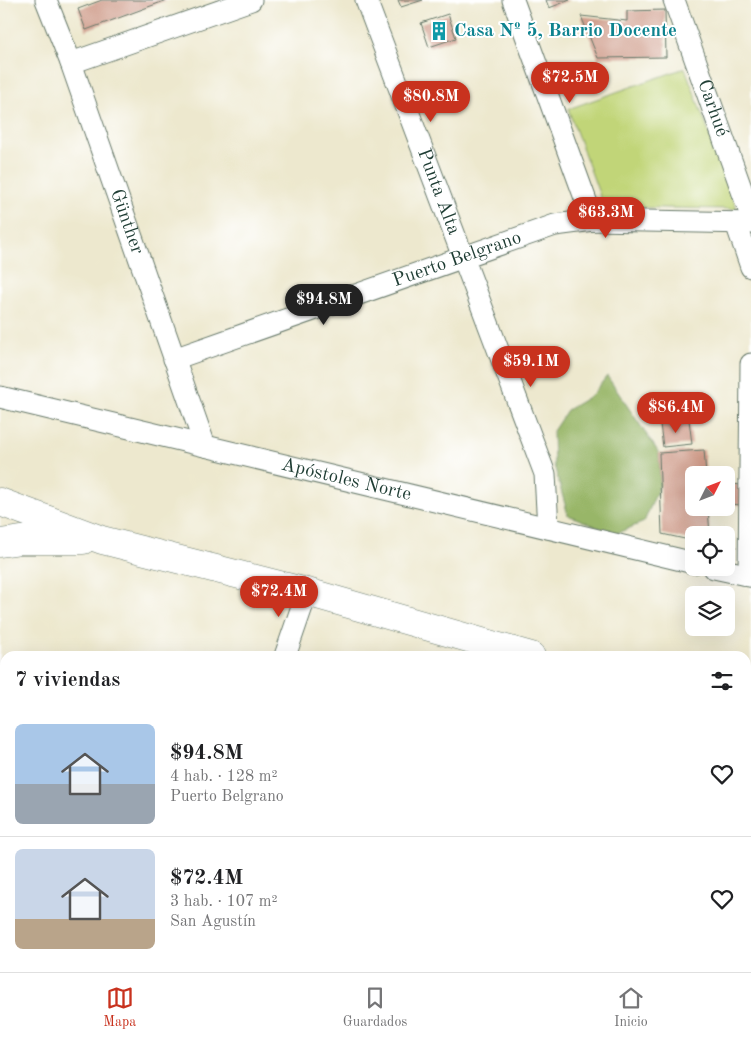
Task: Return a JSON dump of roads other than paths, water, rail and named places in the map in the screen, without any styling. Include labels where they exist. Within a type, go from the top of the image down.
[{"type":"highway","points":[[0,502],[102,540],[307,592],[514,651]]},
{"type":"highway","points":[[7,546],[102,540]]},
{"type":"street","name":"Günther","points":[[46,0],[71,63],[204,446]]},
{"type":"street","points":[[71,63],[251,0]]},
{"type":"street","name":"Punta Alta","points":[[366,0],[544,474],[548,528]]},
{"type":"street","points":[[513,0],[593,220]]},
{"type":"street","name":"Carhué","points":[[674,0],[746,221],[751,267]]},
{"type":"street","name":"Puerto Belgrano","points":[[174,359],[555,226],[593,220],[746,221]]},
{"type":"street","points":[[735,573],[750,576],[751,364]]},
{"type":"street","name":"Apóstoles Norte","points":[[0,397],[685,561]]},
{"type":"street","points":[[287,651],[307,592]]},
{"type":"place","name":"Casa Nº 5, Barrio Docente","points":[[439,31]]}]
